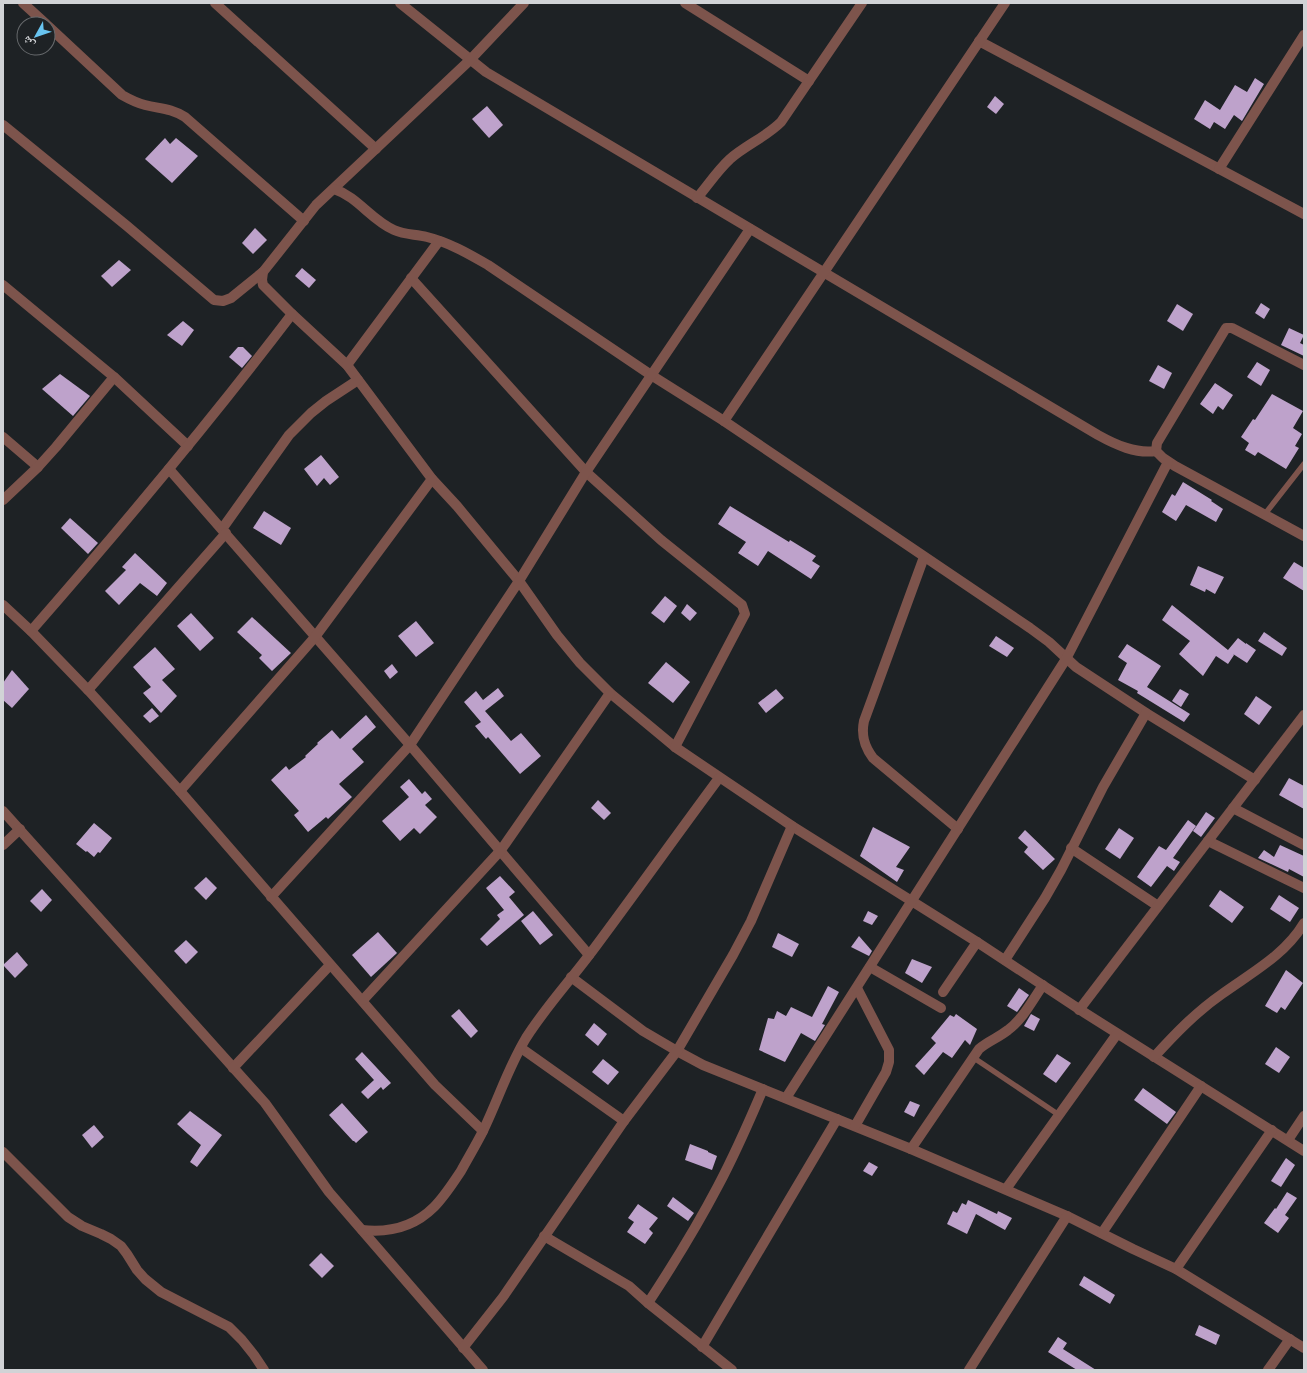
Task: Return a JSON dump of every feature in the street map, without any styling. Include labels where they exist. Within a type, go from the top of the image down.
[{"type":"street","points":[[23,3],[37,16]]},
{"type":"street","points":[[215,3],[376,149]]},
{"type":"street","points":[[400,3],[486,72],[697,198],[1098,435],[1124,447],[1148,452],[1156,451]]},
{"type":"street","points":[[3,126],[127,226],[214,300],[224,301],[231,298],[263,272],[316,205],[470,60],[524,3]]},
{"type":"street","points":[[685,3],[809,81]]},
{"type":"street","points":[[697,198],[729,160],[767,134],[781,122],[862,3]]},
{"type":"street","points":[[724,421],[1005,3]]},
{"type":"street","points":[[56,33],[122,95],[145,105],[169,109],[177,112],[192,122],[304,221]]},
{"type":"street","points":[[1219,169],[1304,35]]},
{"type":"street","points":[[979,41],[1304,214]]},
{"type":"street","points":[[334,189],[343,192],[377,220],[394,230],[439,241],[488,265],[651,375],[724,421],[1040,634],[1076,667],[1146,713],[1255,780]]},
{"type":"street","points":[[270,897],[410,745],[519,581],[586,472],[750,229]]},
{"type":"street","points":[[347,365],[439,241]]},
{"type":"street","points":[[263,272],[263,285],[347,365],[432,479],[457,506],[519,581],[557,635],[580,663],[610,693],[675,747],[719,778],[792,826],[1005,960],[1117,1034],[1304,1151]]},
{"type":"street","points":[[411,278],[586,472],[661,540],[738,601],[744,610],[745,614],[675,747]]},
{"type":"street","points":[[3,284],[114,377],[188,446]]},
{"type":"street","points":[[31,631],[188,446],[292,314]]},
{"type":"street","points":[[1156,451],[1157,443],[1226,328],[1232,328],[1304,364]]},
{"type":"street","points":[[3,500],[38,467],[70,431],[114,377]]},
{"type":"street","points":[[88,690],[224,531],[289,435],[311,413],[326,401],[358,380]]},
{"type":"street","points":[[3,437],[38,467]]},
{"type":"street","points":[[1156,451],[1168,462],[1304,536]]},
{"type":"street","points":[[786,1098],[1066,659],[1168,462]]},
{"type":"street","points":[[169,469],[501,850],[589,955]]},
{"type":"street","points":[[180,791],[315,637],[432,479]]},
{"type":"street","points":[[924,556],[864,721],[863,734],[866,747],[873,758],[958,829]]},
{"type":"street","points":[[3,605],[31,631],[88,690],[180,791],[270,897],[363,1000],[435,1085],[483,1131]]},
{"type":"street","points":[[363,1000],[501,850],[610,693]]},
{"type":"street","points":[[1005,960],[1045,898],[1061,870],[1103,787],[1146,713]]},
{"type":"street","points":[[1080,1010],[1304,715]]},
{"type":"street","points":[[362,1230],[378,1231],[405,1226],[426,1214],[435,1206],[469,1157],[483,1131],[504,1081],[521,1048],[542,1015],[589,955],[719,778]]},
{"type":"street","points":[[1233,808],[1304,845]]},
{"type":"street","points":[[3,811],[265,1103],[329,1192],[483,1370]]},
{"type":"street","points":[[463,1348],[503,1297],[624,1121],[677,1051],[734,955],[752,921],[792,826]]},
{"type":"street","points":[[3,845],[20,829]]},
{"type":"street","points":[[1208,841],[1304,888]]},
{"type":"street","points":[[1071,848],[1158,906]]},
{"type":"street","points":[[1154,1057],[1172,1037],[1206,1006],[1256,971],[1286,947],[1297,935],[1304,923]]},
{"type":"street","points":[[943,992],[977,942]]},
{"type":"street","points":[[233,1068],[330,965]]},
{"type":"street","points":[[870,967],[941,1008]]},
{"type":"street","points":[[572,977],[643,1030],[703,1065],[912,1149],[1067,1216],[1176,1269],[1304,1348]]},
{"type":"street","points":[[912,1149],[984,1044],[1002,1034],[1021,1018],[1043,986]]},
{"type":"street","points":[[855,1126],[888,1068],[890,1056],[887,1045],[857,988]]},
{"type":"street","points":[[1006,1189],[1117,1034]]},
{"type":"street","points":[[521,1048],[624,1121]]},
{"type":"street","points":[[1102,1233],[1201,1086]]},
{"type":"street","points":[[648,1303],[683,1249],[706,1209],[734,1155],[763,1089]]},
{"type":"street","points":[[1288,1140],[1304,1116]]},
{"type":"street","points":[[702,1347],[837,1119]]},
{"type":"street","points":[[1176,1269],[1272,1130]]},
{"type":"street","points":[[3,1152],[68,1217],[82,1226],[111,1239],[121,1246],[137,1270],[153,1286],[161,1292],[229,1327],[250,1350],[264,1370]]},
{"type":"street","points":[[968,1370],[1067,1216]]},
{"type":"street","points":[[544,1236],[629,1286],[732,1370]]},
{"type":"street","points":[[1268,1370],[1290,1339]]},
{"type":"lane","points":[[1265,514],[1304,464]]},
{"type":"lane","points":[[974,1058],[1059,1115]]},
{"type":"building","points":[[1255,78],[1264,84],[1242,121],[1234,115],[1225,129],[1214,122],[1210,129],[1194,119],[1205,100],[1220,110],[1235,85],[1247,92]]},
{"type":"building","points":[[995,96],[1004,104],[996,114],[987,107]]},
{"type":"building","points":[[487,106],[503,125],[489,138],[472,119]]},
{"type":"building","points":[[165,138],[170,144],[176,138],[198,156],[172,183],[145,159]]},
{"type":"building","points":[[255,228],[267,240],[253,254],[242,243]]},
{"type":"building","points":[[119,260],[131,270],[112,287],[101,276]]},
{"type":"building","points":[[302,268],[316,280],[309,288],[295,276]]},
{"type":"building","points":[[1261,303],[1270,309],[1264,319],[1255,313]]},
{"type":"building","points":[[1177,304],[1193,314],[1183,331],[1167,321]]},
{"type":"building","points":[[183,321],[194,330],[182,346],[167,335]]},
{"type":"building","points":[[1289,328],[1304,335],[1300,343],[1304,345],[1304,356],[1281,345]]},
{"type":"building","points":[[238,347],[243,347],[252,356],[242,368],[229,357]]},
{"type":"building","points":[[1257,362],[1270,370],[1261,386],[1247,377]]},
{"type":"building","points":[[1158,365],[1172,373],[1164,389],[1149,381]]},
{"type":"building","points":[[60,374],[90,396],[73,416],[42,389]]},
{"type":"building","points":[[1215,383],[1233,395],[1223,410],[1218,406],[1213,414],[1200,404]]},
{"type":"building","points":[[1272,394],[1303,411],[1293,428],[1302,434],[1295,446],[1299,448],[1286,469],[1258,452],[1255,456],[1245,450],[1249,443],[1241,437],[1253,419],[1255,420]]},
{"type":"building","points":[[321,455],[339,477],[330,485],[324,478],[317,486],[304,469]]},
{"type":"building","points":[[1183,482],[1212,500],[1211,501],[1223,509],[1216,522],[1186,505],[1176,521],[1162,512],[1172,494],[1175,496]]},
{"type":"building","points":[[730,506],[789,542],[790,540],[816,556],[812,561],[820,566],[811,579],[768,551],[758,566],[738,553],[746,542],[718,524]]},
{"type":"building","points":[[264,511],[291,528],[281,545],[253,528]]},
{"type":"building","points":[[70,518],[98,543],[88,554],[61,528]]},
{"type":"building","points":[[135,553],[167,583],[157,596],[140,583],[119,605],[105,591],[126,570],[122,567]]},
{"type":"building","points":[[1294,562],[1304,568],[1304,591],[1283,578]]},
{"type":"building","points":[[1198,566],[1224,577],[1215,594],[1206,589],[1205,592],[1190,585]]},
{"type":"building","points":[[665,596],[677,606],[664,623],[651,613]]},
{"type":"building","points":[[687,604],[697,613],[690,621],[681,613]]},
{"type":"building","points":[[1172,605],[1228,650],[1238,638],[1256,650],[1247,663],[1233,654],[1234,655],[1228,664],[1216,656],[1203,676],[1179,654],[1190,641],[1162,620]]},
{"type":"building","points":[[191,613],[214,638],[200,651],[177,626]]},
{"type":"building","points":[[252,617],[291,653],[272,671],[259,658],[262,655],[237,632]]},
{"type":"building","points":[[416,621],[434,643],[416,657],[398,636]]},
{"type":"building","points":[[1264,632],[1287,648],[1282,656],[1258,641]]},
{"type":"building","points":[[996,636],[1014,648],[1007,657],[989,646]]},
{"type":"building","points":[[1127,644],[1161,666],[1147,687],[1190,714],[1184,722],[1137,693],[1138,691],[1118,680],[1127,663],[1118,657]]},
{"type":"building","points":[[155,647],[175,669],[162,680],[177,696],[161,713],[143,693],[151,687],[133,667]]},
{"type":"building","points":[[666,662],[690,682],[673,703],[648,683]]},
{"type":"building","points":[[392,664],[398,672],[390,679],[384,671]]},
{"type":"building","points":[[12,670],[29,689],[12,708],[3,700],[3,683]]},
{"type":"building","points":[[498,688],[504,696],[485,711],[511,741],[521,733],[541,756],[520,774],[488,737],[486,739],[475,726],[481,722],[464,702],[476,691],[483,700]]},
{"type":"building","points":[[776,689],[784,698],[766,713],[758,703]]},
{"type":"building","points":[[1180,689],[1189,694],[1181,707],[1172,701]]},
{"type":"building","points":[[1256,696],[1272,707],[1259,725],[1244,714]]},
{"type":"building","points":[[152,708],[159,716],[150,723],[143,716]]},
{"type":"building","points":[[366,715],[376,727],[352,749],[364,762],[339,784],[352,797],[328,819],[326,817],[308,832],[294,815],[299,811],[271,780],[286,766],[289,770],[306,757],[305,756],[318,744],[317,743],[332,730],[340,739]]},
{"type":"building","points":[[1289,778],[1304,786],[1304,809],[1279,795]]},
{"type":"building","points":[[409,779],[422,794],[425,791],[432,799],[425,805],[437,817],[420,834],[414,828],[400,841],[382,821],[409,797],[400,787]]},
{"type":"building","points":[[598,800],[611,813],[604,820],[591,808]]},
{"type":"building","points":[[1206,812],[1215,818],[1201,837],[1193,831]]},
{"type":"building","points":[[1188,820],[1196,826],[1173,858],[1180,862],[1174,871],[1167,866],[1151,887],[1137,877],[1159,846],[1166,850]]},
{"type":"building","points":[[94,823],[112,838],[100,853],[98,852],[94,857],[76,844]]},
{"type":"building","points":[[873,827],[910,847],[896,867],[904,870],[897,882],[860,856]]},
{"type":"building","points":[[1119,828],[1134,838],[1120,859],[1105,849]]},
{"type":"building","points":[[1025,830],[1055,859],[1043,870],[1024,852],[1028,847],[1018,838]]},
{"type":"building","points":[[1280,845],[1304,856],[1304,877],[1289,869],[1288,872],[1258,858],[1264,850],[1274,857]]},
{"type":"building","points":[[500,876],[515,892],[509,897],[524,915],[487,946],[480,939],[500,919],[497,915],[504,910],[486,888]]},
{"type":"building","points":[[206,877],[217,888],[206,900],[194,888]]},
{"type":"building","points":[[42,889],[52,900],[41,912],[30,901]]},
{"type":"building","points":[[1220,890],[1244,907],[1232,923],[1209,906]]},
{"type":"building","points":[[1279,895],[1299,908],[1290,922],[1270,909]]},
{"type":"building","points":[[533,911],[553,935],[540,945],[521,921]]},
{"type":"building","points":[[868,911],[878,916],[872,925],[863,921]]},
{"type":"building","points":[[378,932],[397,953],[371,977],[352,955]]},
{"type":"building","points":[[778,933],[799,944],[792,957],[772,947]]},
{"type":"building","points":[[859,936],[872,951],[869,956],[851,947]]},
{"type":"building","points":[[186,940],[198,952],[186,964],[174,951]]},
{"type":"building","points":[[17,952],[28,965],[15,978],[3,965]]},
{"type":"building","points":[[912,959],[932,967],[922,983],[905,973]]},
{"type":"building","points":[[1286,970],[1303,983],[1285,1010],[1281,1007],[1277,1013],[1265,1006]]},
{"type":"building","points":[[828,986],[839,992],[822,1024],[825,1025],[815,1041],[801,1033],[785,1062],[759,1050],[768,1018],[774,1019],[777,1011],[786,1016],[791,1007],[812,1017]]},
{"type":"building","points":[[1019,988],[1029,995],[1017,1012],[1007,1006]]},
{"type":"building","points":[[459,1009],[478,1031],[471,1038],[451,1016]]},
{"type":"building","points":[[956,1014],[977,1029],[970,1045],[965,1040],[952,1058],[943,1052],[924,1075],[915,1066],[936,1043],[931,1038],[950,1015],[954,1017]]},
{"type":"building","points":[[1031,1014],[1040,1019],[1034,1031],[1024,1026]]},
{"type":"building","points":[[594,1023],[607,1034],[598,1046],[585,1035]]},
{"type":"building","points":[[1276,1047],[1290,1057],[1279,1073],[1265,1064]]},
{"type":"building","points":[[362,1052],[391,1083],[383,1090],[381,1087],[368,1099],[361,1092],[374,1080],[355,1059]]},
{"type":"building","points":[[1057,1054],[1071,1063],[1056,1083],[1043,1074]]},
{"type":"building","points":[[603,1059],[619,1072],[608,1085],[592,1072]]},
{"type":"building","points":[[1143,1088],[1176,1112],[1167,1124],[1134,1100]]},
{"type":"building","points":[[910,1101],[920,1105],[914,1117],[904,1112]]},
{"type":"building","points":[[342,1103],[368,1132],[356,1143],[329,1115]]},
{"type":"building","points":[[190,1111],[222,1135],[197,1167],[190,1162],[201,1145],[177,1124]]},
{"type":"building","points":[[94,1125],[104,1137],[92,1148],[82,1135]]},
{"type":"building","points":[[690,1144],[717,1156],[712,1170],[685,1160]]},
{"type":"building","points":[[1286,1158],[1295,1165],[1281,1187],[1271,1181]]},
{"type":"building","points":[[869,1162],[878,1167],[872,1176],[863,1171]]},
{"type":"building","points":[[1287,1192],[1297,1198],[1285,1215],[1289,1218],[1278,1233],[1264,1223],[1275,1208],[1276,1209]]},
{"type":"building","points":[[673,1197],[694,1213],[688,1221],[667,1206]]},
{"type":"building","points":[[968,1200],[997,1214],[998,1211],[1012,1218],[1005,1230],[976,1214],[967,1234],[947,1224],[953,1211],[957,1213],[962,1203],[966,1205]]},
{"type":"building","points":[[638,1204],[658,1218],[649,1229],[653,1233],[645,1244],[627,1232],[634,1222],[628,1218]]},
{"type":"building","points":[[321,1253],[334,1266],[322,1278],[309,1265]]},
{"type":"building","points":[[1084,1276],[1115,1295],[1110,1304],[1079,1285]]},
{"type":"building","points":[[1199,1325],[1220,1335],[1216,1345],[1195,1335]]},
{"type":"building","points":[[1058,1337],[1067,1343],[1063,1349],[1096,1370],[1077,1370],[1048,1352]]}]
